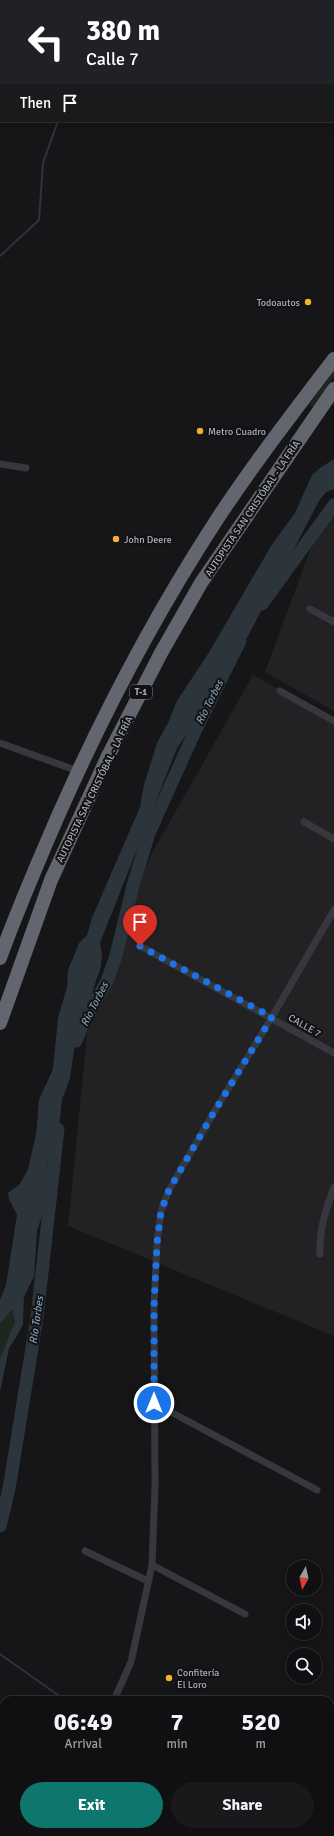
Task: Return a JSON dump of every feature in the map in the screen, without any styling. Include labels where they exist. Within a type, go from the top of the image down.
[{"type":"highway","name":"AUTOPISTA SAN CRISTÓBAL - LA FRÍA","points":[[0,958],[48,838],[78,772],[120,687],[189,564],[243,483],[334,359]]},
{"type":"highway","name":"AUTOPISTA SAN CRISTÓBAL - LA FRÍA","points":[[0,1023],[51,880],[108,756],[161,653],[201,583],[334,389]]},
{"type":"street","points":[[0,464],[26,468]]},
{"type":"street","points":[[310,609],[334,622]]},
{"type":"street","points":[[280,691],[334,721]]},
{"type":"street","points":[[0,742],[78,772]]},
{"type":"street","points":[[304,822],[334,839]]},
{"type":"street","points":[[118,1696],[131,1662],[152,1565],[155,1486],[154,1307],[157,1243],[161,1211],[169,1190],[334,910]]},
{"type":"street","name":"CALLE 7","points":[[140,946],[272,1017],[334,1053]]},
{"type":"street","points":[[320,1254],[323,1216],[334,1187]]},
{"type":"street","points":[[154,1403],[317,1490]]},
{"type":"street","points":[[85,1551],[148,1581]]},
{"type":"street","points":[[152,1565],[245,1614]]},
{"type":"shaded area","points":[[334,370],[334,377],[313,407],[309,405]]},
{"type":"shaded area","points":[[334,459],[334,489],[326,492],[319,501],[248,636],[218,674],[199,717],[177,748],[100,943],[102,954],[101,966],[75,1044],[70,1078],[62,1100],[58,1138],[47,1165],[47,1199],[37,1231],[34,1276],[24,1297],[23,1324],[9,1348],[0,1392],[0,1359],[15,1321],[12,1309],[0,1324],[0,1300],[6,1285],[17,1215],[9,1199],[8,1193],[20,1184],[28,1169],[36,1135],[39,1100],[53,1069],[58,1018],[67,987],[68,970],[79,943],[87,935],[92,918],[140,807],[144,785],[157,743],[168,723],[177,701],[208,654],[271,546],[295,513],[312,475]]},
{"type":"shaded area","points":[[334,498],[334,711],[265,672],[326,507]]},
{"type":"shaded area","points":[[253,675],[334,719],[334,1336],[68,1226],[89,1014],[125,915],[152,853]]},
{"type":"shaded area","points":[[12,1308],[15,1321],[0,1359],[0,1324]]},
{"type":"waterway","points":[[0,256],[39,220],[43,163],[58,122]]},
{"type":"waterway","name":"Río Torbes","points":[[262,604],[334,505]]},
{"type":"waterway","name":"Río Torbes","points":[[76,1041],[86,1017],[107,981],[115,959],[134,882],[149,833],[196,729],[240,641]]},
{"type":"waterway","name":"Río Torbes","points":[[0,1526],[9,1489],[37,1317],[58,1129]]},
{"type":"waterway","points":[[0,1654],[59,1696]]},
{"type":"place","name":"Todoautos","points":[[308,302]]},
{"type":"place","name":"Metro Cuadro","points":[[200,431]]},
{"type":"place","name":"John Deere","points":[[116,539]]},
{"type":"place","name":"Confitería El Loro","points":[[169,1678]]},
{"type":"route","points":[[140,946],[272,1017],[214,1112],[164,1201],[161,1211],[157,1243],[154,1307],[154,1403]]}]
